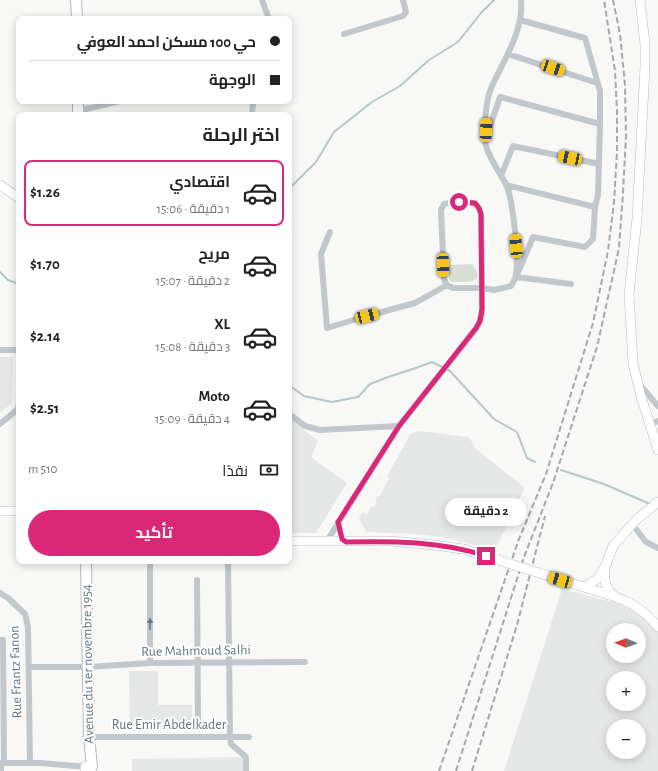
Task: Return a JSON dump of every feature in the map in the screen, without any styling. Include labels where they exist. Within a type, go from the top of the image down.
[{"type":"main road","points":[[76,0],[77,16]]},
{"type":"main road","points":[[640,0],[645,44],[645,68],[637,218],[629,294],[633,363],[638,383],[654,423],[658,450]]},
{"type":"main road","points":[[0,185],[16,196]]},
{"type":"main road","points":[[614,596],[608,591],[604,580],[606,565],[613,546],[634,522],[658,502]]},
{"type":"main road","points":[[0,511],[16,511]]},
{"type":"main road","points":[[292,541],[390,541],[463,549],[614,596],[633,604],[649,617],[658,627]]},
{"type":"main road","name":"Avenue du 1er novembre 1954","points":[[86,564],[89,769]]},
{"type":"main road","points":[[584,587],[597,578],[606,565]]},
{"type":"street","points":[[262,0],[268,16]]},
{"type":"street","points":[[344,34],[403,16],[406,12],[403,0]]},
{"type":"street","points":[[516,277],[517,259],[510,198],[506,186],[485,142],[486,105],[492,87],[508,54],[520,20],[521,0]]},
{"type":"street","points":[[327,541],[399,426],[480,321],[482,314],[482,288],[481,214],[475,203],[468,202],[444,204],[441,210],[444,279],[447,285],[453,288],[482,288],[494,290],[511,286],[533,237],[585,247],[592,239],[595,207],[598,195],[600,91],[585,38],[520,20]]},
{"type":"street","points":[[508,54],[597,83]]},
{"type":"street","points":[[485,142],[500,97],[600,124]]},
{"type":"street","points":[[78,109],[104,104]]},
{"type":"street","points":[[501,176],[513,146],[599,164]]},
{"type":"street","points":[[506,186],[595,207]]},
{"type":"street","points":[[330,232],[321,254],[327,328],[415,303],[447,285]]},
{"type":"street","points":[[516,277],[571,284]]},
{"type":"street","points":[[0,350],[16,350]]},
{"type":"street","points":[[638,383],[658,406]]},
{"type":"street","points":[[0,424],[16,410]]},
{"type":"street","points":[[292,416],[305,426],[320,430],[399,426]]},
{"type":"street","points":[[338,522],[342,539],[346,542]]},
{"type":"street","points":[[634,522],[646,542],[658,548]]},
{"type":"street","points":[[150,564],[150,663]]},
{"type":"street","points":[[228,564],[230,737],[232,744],[246,757],[246,771]]},
{"type":"street","points":[[196,580],[198,720]]},
{"type":"street","name":"Rue Frantz Fanon","points":[[0,593],[8,598],[25,614],[28,627],[30,667],[30,763]]},
{"type":"street","points":[[0,640],[3,640],[1,771]]},
{"type":"street","name":"Rue Mahmoud Salhi","points":[[30,667],[88,667],[197,662],[305,662]]},
{"type":"street","name":"Rue Emir Abdelkader","points":[[89,737],[249,737]]},
{"type":"street","points":[[2,763],[40,763],[89,769]]},
{"type":"street","points":[[40,763],[40,771]]},
{"type":"shaded area","points":[[472,264],[477,271],[478,276],[476,279],[468,282],[451,282],[449,279],[449,265]]},
{"type":"shaded area","points":[[0,357],[13,357],[12,403],[0,413]]},
{"type":"shaded area","points":[[292,420],[318,441],[311,457],[347,483],[316,533],[292,533]]},
{"type":"shaded area","points":[[419,431],[469,437],[476,449],[525,488],[495,550],[443,537],[416,534],[366,532],[359,518],[363,512],[367,515],[371,507],[373,507],[377,502],[375,500],[381,494],[389,478],[387,477],[410,434]]},
{"type":"shaded area","points":[[562,589],[620,604],[638,615],[658,632],[658,771],[504,771]]},
{"type":"shaded area","points":[[129,671],[158,671],[158,705],[192,705],[193,730],[130,731]]},
{"type":"shaded area","points":[[244,757],[244,771],[132,771],[132,759]]},
{"type":"waterway","points":[[292,186],[316,162],[334,132],[372,102],[400,86],[429,60],[458,42],[481,13],[494,0]]},
{"type":"waterway","points":[[0,272],[8,280],[16,283]]},
{"type":"waterway","points":[[292,387],[304,396],[332,402],[358,397],[370,384],[432,362],[450,371],[494,419],[517,432],[527,458],[535,462]]},
{"type":"waterway","points":[[561,470],[604,484],[650,504]]},
{"type":"railway","points":[[439,771],[519,539],[546,474],[593,323],[608,251],[614,202],[617,152],[615,71],[604,0]]},
{"type":"railway","points":[[456,771],[524,557],[553,483],[597,347],[619,248],[626,136],[625,85],[620,34],[613,0]]},
{"type":"railway","points":[[472,771],[517,625],[545,516]]},
{"type":"route","points":[[459,202],[475,203],[481,214],[482,314],[480,321],[399,426],[338,522],[342,539],[346,542],[390,541],[434,545],[463,549],[486,556]]}]
